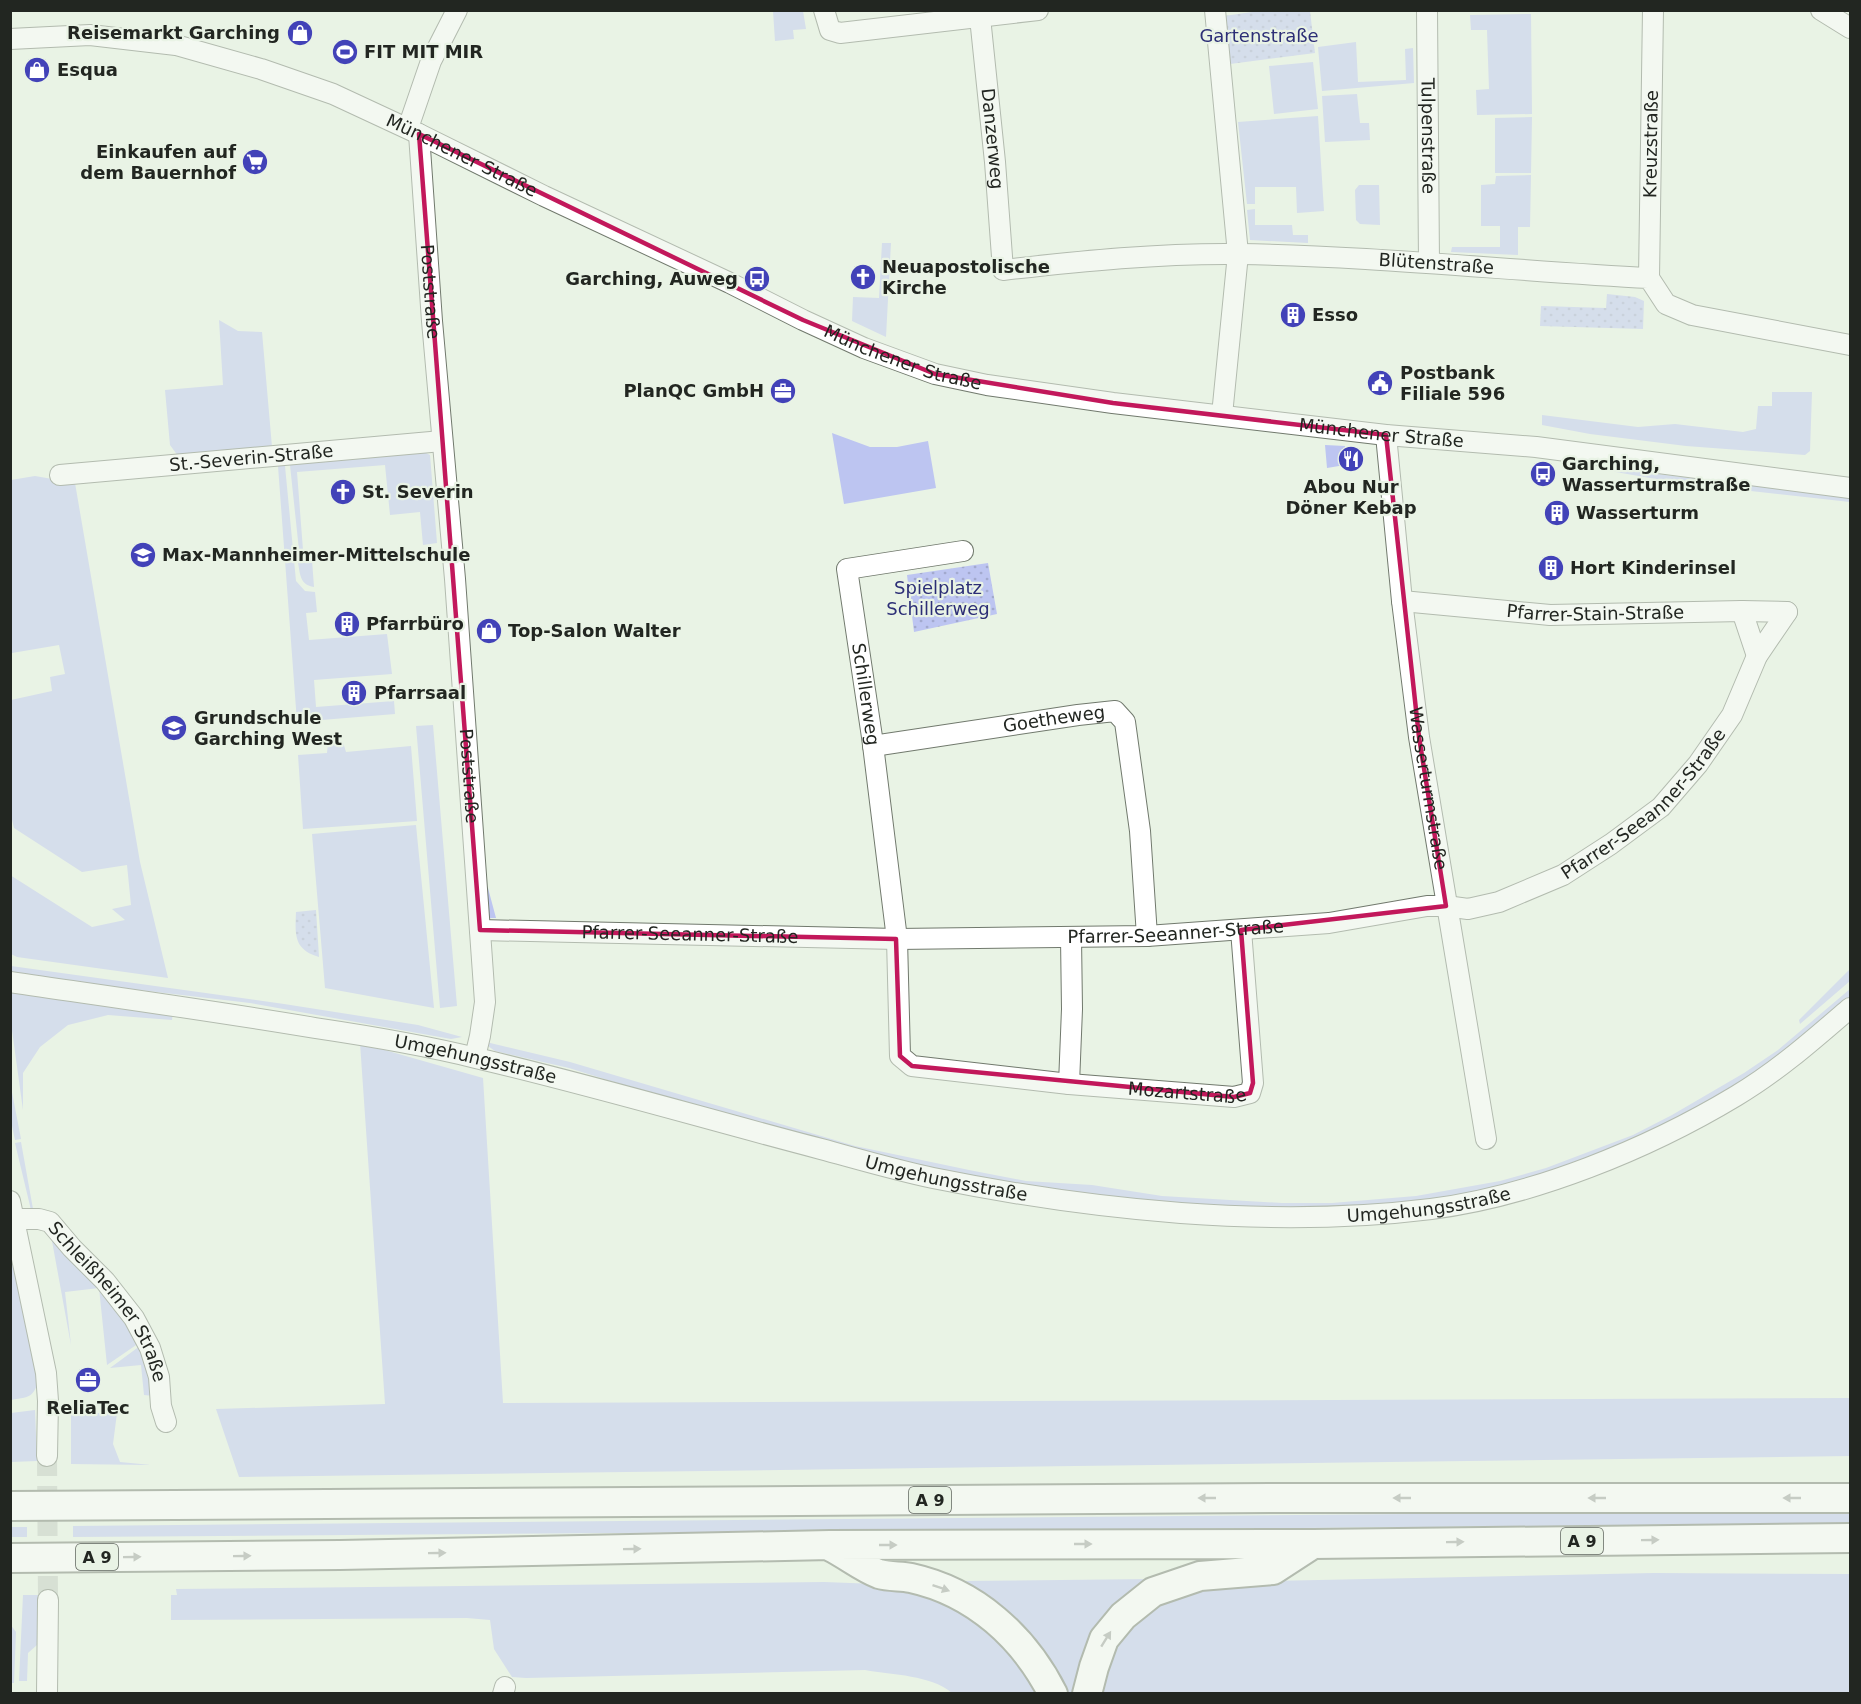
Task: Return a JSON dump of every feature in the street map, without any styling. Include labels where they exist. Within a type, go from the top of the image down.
[{"type":"highway","name":"A 9","points":[[10,1506],[1258,1498],[1851,1498]]},
{"type":"highway","name":"A 9","points":[[10,1558],[340,1555],[830,1545],[1313,1544],[1851,1538]]},
{"type":"highway","points":[[1087,1694],[1104,1639],[1124,1616],[1153,1592],[1200,1576],[1273,1570],[1313,1544]]},
{"type":"highway","points":[[830,1545],[880,1574],[912,1578],[961,1595],[989,1614],[1015,1637],[1032,1658],[1053,1694]]},
{"type":"street","points":[[413,131],[431,61],[457,10]]},
{"type":"street","points":[[824,10],[830,30],[840,33],[977,14],[1038,10]]},
{"type":"street","points":[[1215,10],[1238,254],[1222,416]]},
{"type":"street","name":"Tulpenstraße","points":[[1427,10],[1429,263]]},
{"type":"street","name":"Kreuzstraße","points":[[1649,278],[1653,10]]},
{"type":"street","points":[[1821,10],[1851,28]]},
{"type":"street","name":"Danzerweg","points":[[977,14],[981,27],[995,162],[1003,270]]},
{"type":"street","name":"Münchener Straße","points":[[10,39],[90,35],[150,41],[205,52],[333,94],[803,320],[864,348],[935,374],[987,386],[1113,403],[1386,435],[1536,447],[1851,488]]},
{"type":"street","name":"Poststraße","points":[[413,131],[454,567],[485,1002],[475,1057]]},
{"type":"street","name":"Blütenstraße","points":[[1003,270],[1140,256],[1238,254],[1429,263],[1533,272],[1649,278]]},
{"type":"street","points":[[1649,278],[1665,304],[1692,315],[1851,345]]},
{"type":"street","name":"Wasserturmstraße","points":[[1386,435],[1402,601],[1419,737],[1486,1139]]},
{"type":"street","name":"St.-Severin-Straße","points":[[60,475],[442,441]]},
{"type":"street","name":"Schillerweg","points":[[897,939],[873,746],[847,569],[963,551]]},
{"type":"street","name":"Pfarrer-Stain-Straße","points":[[1402,601],[1550,615],[1787,612]]},
{"type":"street","points":[[1742,611],[1756,656]]},
{"type":"street","name":"Pfarrer-Seeanner-Straße","points":[[480,930],[897,939],[1147,936],[1329,923],[1427,906],[1468,909],[1499,902],[1563,875],[1661,807],[1698,764],[1732,716],[1756,656],[1787,612]]},
{"type":"street","name":"Goetheweg","points":[[873,746],[1066,716],[1115,711],[1125,722],[1140,831],[1147,936]]},
{"type":"street","name":"Mozartstraße","points":[[897,939],[900,1056],[912,1066],[1069,1084],[1234,1097],[1250,1094],[1253,1083],[1241,930]]},
{"type":"street","points":[[1069,1084],[1072,1010],[1071,938]]},
{"type":"street","name":"Umgehungsstraße","points":[[10,982],[259,1018],[475,1057],[930,1177],[1054,1200],[1249,1217],[1353,1216],[1446,1206],[1516,1191],[1596,1166],[1661,1136],[1737,1096],[1792,1058],[1851,1008]]},
{"type":"street","name":"Schleißheimer Straße","points":[[12,1210],[50,1222],[105,1281],[134,1318],[150,1348],[159,1377],[160,1406],[166,1422]]},
{"type":"street","name":"Schleißheimer Straße","points":[[12,1210],[46,1373],[47,1456]]},
{"type":"street","points":[[47,1694],[48,1600]]},
{"type":"highlighted area","points":[[419,134],[803,320],[935,374],[1113,403],[1386,435],[1419,737],[1446,906],[1241,930],[1253,1083],[1250,1093],[1234,1097],[912,1066],[900,1056],[896,939],[480,930]]},
{"type":"green space","name":"Gartenstraße","points":[[1266,10],[1310,11],[1315,53],[1230,64],[1224,16]]},
{"type":"green space","points":[[773,11],[803,11],[806,29],[793,30],[794,39],[775,41]]},
{"type":"green space","points":[[1531,14],[1532,114],[1477,115],[1476,90],[1489,89],[1487,30],[1471,30],[1470,15]]},
{"type":"green space","points":[[1356,42],[1358,82],[1406,80],[1405,49],[1413,48],[1414,83],[1322,91],[1318,47]]},
{"type":"green space","points":[[1313,62],[1318,109],[1274,114],[1269,66]]},
{"type":"green space","points":[[1357,94],[1360,123],[1369,123],[1370,140],[1325,142],[1322,96]]},
{"type":"green space","points":[[1318,116],[1324,211],[1297,213],[1296,187],[1255,187],[1255,204],[1247,204],[1238,122]]},
{"type":"green space","points":[[1532,117],[1531,173],[1495,173],[1495,118]]},
{"type":"green space","points":[[1531,175],[1530,227],[1518,227],[1518,255],[1451,252],[1452,247],[1500,247],[1500,226],[1481,226],[1481,185],[1495,184],[1496,176]]},
{"type":"green space","points":[[1359,185],[1379,185],[1380,225],[1360,224],[1356,220],[1355,190]]},
{"type":"green space","points":[[1255,209],[1255,225],[1292,225],[1293,235],[1308,235],[1308,243],[1250,240],[1247,210]]},
{"type":"green space","points":[[882,243],[891,243],[886,337],[852,321],[853,297],[879,298]]},
{"type":"green space","points":[[1607,294],[1635,297],[1644,301],[1643,329],[1540,326],[1541,306],[1606,308]]},
{"type":"green space","points":[[219,320],[238,331],[262,332],[272,447],[178,456],[170,445],[165,390],[223,385]]},
{"type":"green space","points":[[1772,392],[1812,392],[1810,451],[1805,455],[1686,446],[1590,434],[1542,425],[1542,415],[1638,427],[1675,424],[1743,432],[1756,429],[1758,406],[1772,406]]},
{"type":"green space","points":[[832,433],[870,447],[897,447],[928,441],[936,488],[844,504]]},
{"type":"green space","points":[[1325,445],[1345,446],[1345,465],[1327,468]]},
{"type":"green space","points":[[422,451],[430,455],[437,543],[423,545],[420,512],[390,515],[385,465],[297,472],[303,550],[299,550],[290,465]]},
{"type":"green space","points":[[278,466],[285,466],[296,581],[305,591],[315,592],[317,612],[306,613],[309,640],[387,634],[392,674],[314,680],[316,707],[394,701],[395,714],[297,722]]},
{"type":"green space","points":[[1607,468],[1850,497],[1850,502],[1679,483],[1610,471]]},
{"type":"green space","points":[[35,476],[75,483],[140,862],[168,978],[17,957],[11,954],[10,875],[92,927],[125,920],[112,909],[131,905],[127,865],[82,872],[14,828],[10,811],[11,700],[52,691],[50,677],[65,674],[59,645],[12,653],[11,480]]},
{"type":"green space","points":[[312,560],[314,587],[303,581],[298,562]]},
{"type":"green space","name":"Spielplatz Schillerweg","points":[[988,563],[997,614],[914,632],[907,575]]},
{"type":"green space","points":[[433,725],[457,1006],[440,1008],[416,726]]},
{"type":"green space","points":[[343,742],[346,752],[411,746],[417,821],[303,829],[298,755],[327,753],[328,743]]},
{"type":"green space","points":[[416,825],[434,1008],[325,988],[312,834]]},
{"type":"green space","points":[[482,881],[488,888],[496,918],[486,918]]},
{"type":"green space","points":[[316,910],[319,957],[300,946],[296,935],[296,912]]},
{"type":"green space","points":[[11,966],[418,1025],[462,1037],[451,1039],[250,1003],[11,975]]},
{"type":"green space","points":[[1850,969],[1850,981],[1800,1024],[1799,1020]]},
{"type":"green space","points":[[1850,989],[1850,998],[1817,1027],[1748,1079],[1676,1121],[1599,1155],[1501,1187],[1417,1203],[1282,1210],[1161,1203],[1025,1187],[914,1167],[659,1096],[569,1068],[495,1051],[486,1042],[570,1062],[855,1146],[1026,1181],[1092,1185],[1162,1196],[1282,1203],[1332,1203],[1416,1196],[1500,1181],[1546,1168],[1633,1135],[1744,1073],[1778,1050]]},
{"type":"green space","points":[[10,992],[173,1010],[172,1020],[108,1015],[68,1025],[40,1047],[23,1073],[23,1110],[11,1023]]},
{"type":"green space","points":[[360,1043],[483,1078],[503,1403],[1850,1398],[1850,1456],[239,1477],[216,1409],[385,1404]]},
{"type":"green space","points":[[11,1087],[21,1139],[15,1140],[11,1121]]},
{"type":"green space","points":[[21,1142],[33,1209],[31,1210],[15,1143]]},
{"type":"green space","points":[[50,1230],[90,1273],[142,1341],[107,1365],[99,1288],[65,1292],[71,1345]]},
{"type":"green space","points":[[10,1249],[38,1382],[31,1394],[11,1400]]},
{"type":"green space","points":[[144,1343],[154,1396],[144,1395],[141,1365],[110,1368]]},
{"type":"green space","points":[[35,1410],[37,1461],[11,1462],[11,1413]]},
{"type":"green space","points":[[71,1413],[117,1413],[113,1444],[120,1462],[151,1465],[71,1464]]},
{"type":"green space","points":[[1850,1510],[1850,1524],[73,1537],[73,1526]]},
{"type":"green space","points":[[11,1527],[27,1527],[27,1537],[11,1537]]},
{"type":"green space","points":[[1654,1573],[1850,1574],[1850,1693],[1096,1694],[1115,1638],[1158,1598],[1224,1582]]},
{"type":"green space","points":[[1152,1579],[1079,1694],[1062,1693],[991,1601],[963,1581]]},
{"type":"green space","points":[[824,1582],[902,1585],[980,1618],[1044,1693],[952,1693],[923,1679],[865,1670],[512,1677],[494,1649],[490,1620],[467,1618],[171,1620],[171,1595],[177,1595],[176,1589]]},
{"type":"green space","points":[[23,1595],[40,1595],[37,1645],[28,1653],[27,1681],[19,1681]]},
{"type":"green space","points":[[10,1624],[16,1632],[14,1683],[11,1683]]},
{"type":"tunnel","points":[[47,1456],[48,1600]]},
{"type":"place","name":"Reisemarkt Garching","points":[[300,33]]},
{"type":"place","name":"FIT MIT MIR","points":[[345,52]]},
{"type":"place","name":"Esqua","points":[[37,70]]},
{"type":"place","name":"Einkaufen auf dem Bauernhof","points":[[255,162]]},
{"type":"place","name":"Neuapostolische Kirche","points":[[863,277]]},
{"type":"place","name":"Garching, Auweg","points":[[757,279]]},
{"type":"place","name":"Esso","points":[[1293,315]]},
{"type":"place","name":"Postbank Filiale 596","points":[[1380,383]]},
{"type":"place","name":"PlanQC GmbH","points":[[783,391]]},
{"type":"place","name":"Abou Nur Döner Kebap","points":[[1351,459]]},
{"type":"place","name":"Garching, Wasserturmstraße","points":[[1543,474]]},
{"type":"place","name":"St. Severin","points":[[343,492]]},
{"type":"place","name":"Wasserturm","points":[[1557,513]]},
{"type":"place","name":"Max-Mannheimer-Mittelschule","points":[[143,555]]},
{"type":"place","name":"Hort Kinderinsel","points":[[1551,568]]},
{"type":"place","name":"Pfarrbüro","points":[[347,624]]},
{"type":"place","name":"Top-Salon Walter","points":[[489,631]]},
{"type":"place","name":"Pfarrsaal","points":[[354,693]]},
{"type":"place","name":"Grundschule Garching West","points":[[174,728]]},
{"type":"place","name":"ReliaTec","points":[[88,1380]]}]
